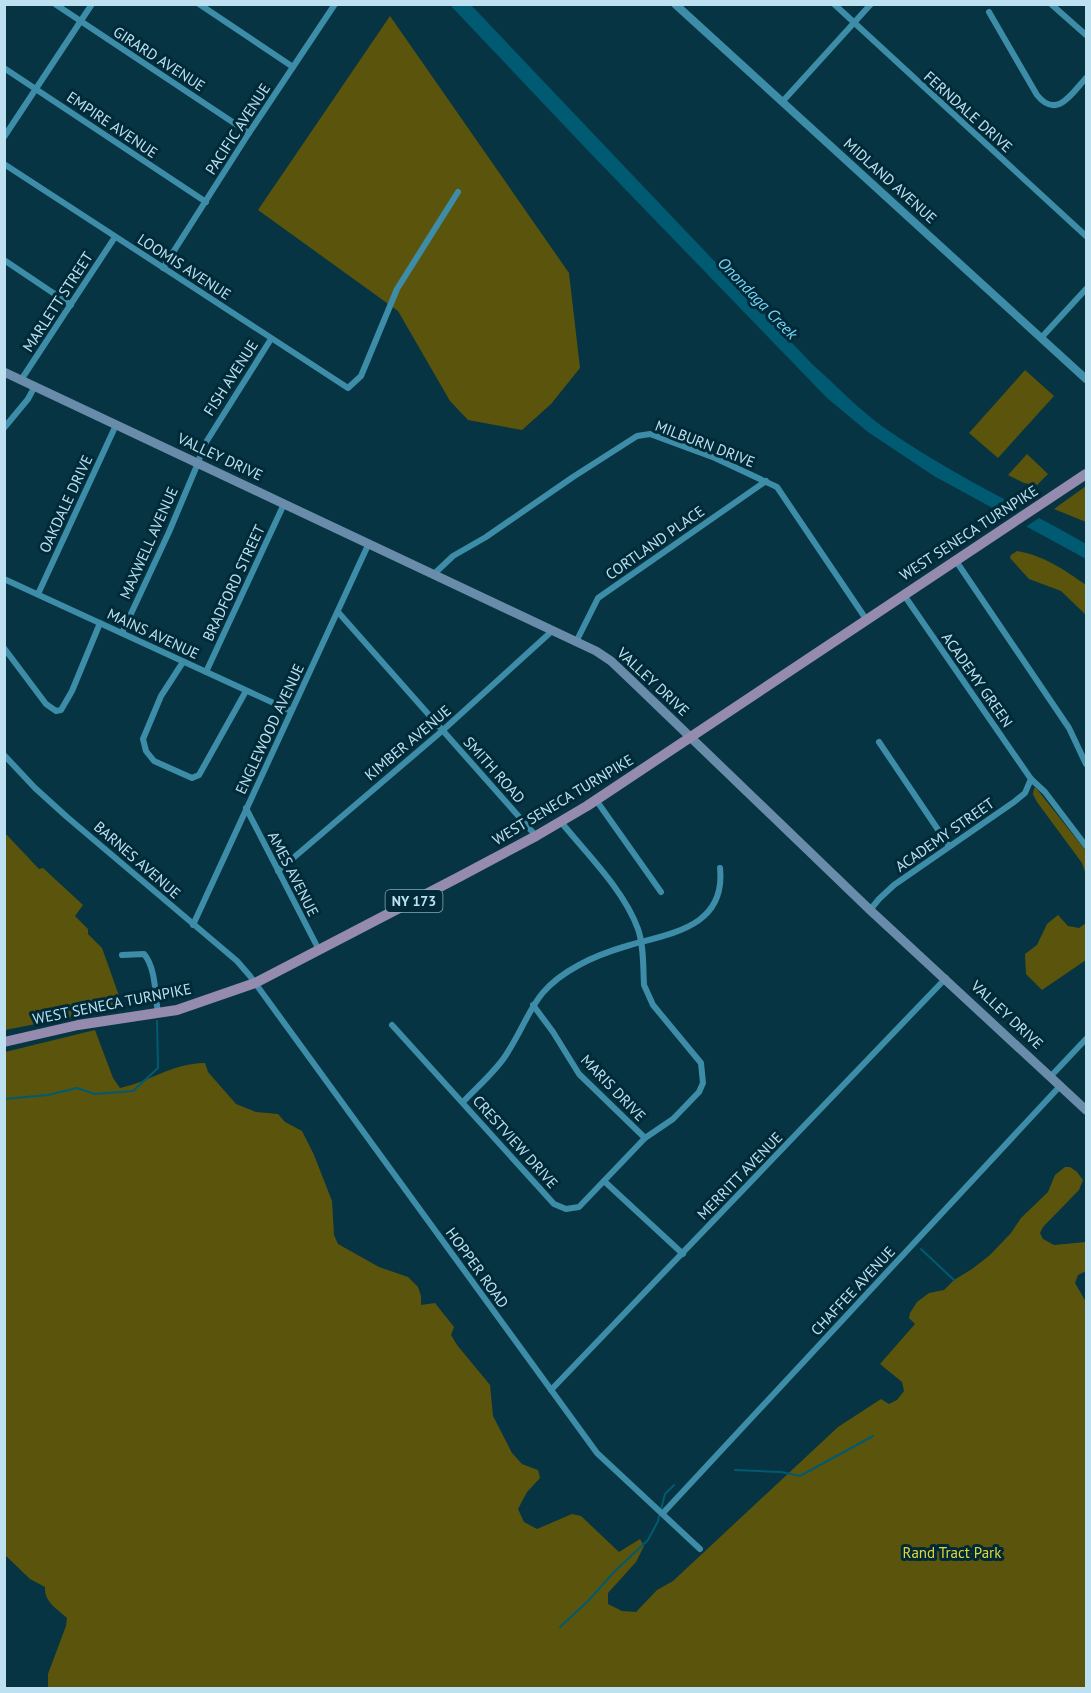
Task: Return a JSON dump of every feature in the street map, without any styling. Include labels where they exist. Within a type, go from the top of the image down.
[{"type":"main road","name":"VALLEY DRIVE","points":[[4,372],[596,651],[611,661],[870,910],[1086,1110]]},
{"type":"main road","name":"WEST SENECA TURNPIKE","points":[[4,1042],[78,1025],[158,1013],[199,1003],[255,983],[319,950],[561,822],[1086,474]]},
{"type":"street","name":"GIRARD AVENUE","points":[[55,4],[249,133]]},
{"type":"street","points":[[4,137],[92,4]]},
{"type":"street","points":[[199,4],[293,68]]},
{"type":"street","name":"PACIFIC AVENUE","points":[[163,268],[335,4]]},
{"type":"street","name":"MIDLAND AVENUE","points":[[675,4],[1086,379]]},
{"type":"street","name":"FERNDALE DRIVE","points":[[834,4],[1086,236]]},
{"type":"street","points":[[783,101],[871,4]]},
{"type":"street","points":[[1051,4],[1086,35]]},
{"type":"street","points":[[989,12],[1044,104],[1050,107],[1060,105],[1086,78]]},
{"type":"street","name":"EMPIRE AVENUE","points":[[4,68],[206,202]]},
{"type":"street","name":"LOOMIS AVENUE","points":[[4,164],[345,388],[350,387],[361,376],[397,289],[458,192]]},
{"type":"street","name":"MARLETT STREET","points":[[21,380],[115,237]]},
{"type":"street","points":[[4,260],[71,305]]},
{"type":"street","points":[[1041,338],[1086,289]]},
{"type":"street","name":"FISH AVENUE","points":[[198,463],[202,447],[209,435],[271,339]]},
{"type":"street","points":[[4,428],[28,399],[34,386]]},
{"type":"street","name":"OAKDALE DRIVE","points":[[38,594],[116,424]]},
{"type":"street","name":"MILBURN DRIVE","points":[[434,574],[453,556],[637,436],[650,434],[715,458],[777,487],[866,619]]},
{"type":"street","name":"MAXWELL AVENUE","points":[[122,633],[198,463]]},
{"type":"street","name":"CORTLAND PLACE","points":[[576,642],[598,598],[766,481]]},
{"type":"street","name":"BRADFORD STREET","points":[[206,672],[284,504]]},
{"type":"street","name":"ENGLEWOOD AVENUE","points":[[193,925],[369,543]]},
{"type":"street","points":[[956,561],[1069,728],[1086,764]]},
{"type":"street","name":"MAINS AVENUE","points":[[5,579],[291,711]]},
{"type":"street","name":"ACADEMY GREEN","points":[[903,595],[1031,779],[1045,792],[1086,846]]},
{"type":"street","name":"SMITH ROAD","points":[[338,612],[536,836]]},
{"type":"street","points":[[4,648],[46,704],[56,711],[61,710],[72,691],[100,623]]},
{"type":"street","name":"KIMBER AVENUE","points":[[278,871],[442,731],[552,632]]},
{"type":"street","points":[[183,662],[161,696],[143,739],[146,751],[157,764],[192,778],[199,775],[246,691]]},
{"type":"street","points":[[879,742],[949,846]]},
{"type":"street","name":"BARNES AVENUE","points":[[4,755],[35,788],[237,961],[255,983]]},
{"type":"street","name":"ACADEMY STREET","points":[[870,910],[879,898],[894,885],[1014,802],[1025,793],[1031,779]]},
{"type":"street","points":[[596,800],[661,892]]},
{"type":"street","name":"AMES AVENUE","points":[[246,808],[319,950]]},
{"type":"street","points":[[561,822],[620,895],[639,931],[646,994],[701,1063],[704,1083],[699,1092],[673,1119],[645,1138]]},
{"type":"street","points":[[463,1102],[506,1056],[533,1005],[548,985],[606,952],[677,932],[699,921],[717,899],[721,880],[720,868]]},
{"type":"street","points":[[122,955],[144,954],[147,956],[158,1013]]},
{"type":"street","name":"MERRITT AVENUE","points":[[551,1390],[945,978]]},
{"type":"street","name":"HOPPER ROAD","points":[[255,983],[597,1453],[700,1549]]},
{"type":"street","name":"MARIS DRIVE","points":[[533,1005],[579,1074],[645,1138],[604,1181]]},
{"type":"street","name":"CRESTVIEW DRIVE","points":[[392,1025],[555,1204],[566,1209],[579,1207],[604,1181]]},
{"type":"street","points":[[1051,1076],[1086,1039]]},
{"type":"street","name":"CHAFFEE AVENUE","points":[[663,1513],[1061,1085]]},
{"type":"street","points":[[604,1181],[683,1254]]},
{"type":"green space","points":[[390,16],[569,273],[580,368],[551,404],[522,430],[468,420],[450,401],[398,311],[258,210]]},
{"type":"green space","points":[[1025,370],[1054,396],[998,458],[969,433]]},
{"type":"green space","points":[[1027,454],[1048,474],[1037,485],[1024,483],[1008,475]]},
{"type":"green space","points":[[1086,486],[1086,522],[1054,509]]},
{"type":"green space","points":[[1017,551],[1045,560],[1086,585],[1086,615],[1061,591],[1029,579],[1010,558]]},
{"type":"green space","points":[[1034,788],[1086,851],[1086,875],[1082,863],[1037,802],[1033,794]]},
{"type":"green space","points":[[4,832],[39,869],[43,868],[83,905],[75,916],[102,948],[123,1007],[5,1030]]},
{"type":"green space","points":[[1058,915],[1068,926],[1079,928],[1086,923],[1086,960],[1042,990],[1026,974],[1025,954],[1037,945],[1047,924]]},
{"type":"green space","name":"Rand Tract Park","points":[[95,1030],[113,1078],[120,1088],[181,1066],[205,1063],[208,1072],[236,1104],[256,1112],[278,1114],[285,1122],[302,1131],[332,1201],[334,1235],[338,1244],[379,1267],[408,1277],[418,1287],[421,1305],[435,1303],[454,1327],[451,1335],[457,1345],[490,1385],[493,1416],[512,1453],[522,1464],[538,1470],[540,1478],[527,1492],[518,1509],[524,1522],[537,1529],[572,1514],[581,1516],[619,1552],[640,1539],[644,1546],[636,1562],[608,1593],[608,1604],[622,1611],[636,1612],[657,1590],[673,1581],[838,1427],[881,1399],[889,1404],[897,1400],[904,1391],[902,1382],[880,1364],[915,1324],[909,1318],[917,1302],[929,1293],[944,1290],[954,1280],[990,1255],[1011,1233],[1021,1218],[1048,1192],[1055,1175],[1065,1167],[1070,1167],[1083,1180],[1079,1190],[1043,1227],[1040,1233],[1043,1239],[1054,1245],[1086,1242],[1086,1271],[1078,1275],[1075,1283],[1086,1302],[1086,1688],[48,1688],[48,1674],[67,1618],[49,1601],[45,1587],[30,1579],[5,1555],[5,1052]]},
{"type":"water","points":[[450,5],[471,5],[813,365],[876,422],[935,460],[1086,544],[1086,559],[934,476],[868,432],[827,398]]},
{"type":"pier","points":[[1023,505],[1042,516],[1024,528],[1003,517]]},
{"type":"waterway","points":[[4,1099],[48,1095],[77,1088],[95,1094],[133,1091],[158,1068],[157,1021]]},
{"type":"waterway","points":[[921,1249],[954,1280]]},
{"type":"waterway","points":[[735,1470],[781,1472],[800,1476],[873,1436]]},
{"type":"waterway","points":[[560,1627],[648,1540],[658,1521],[665,1494],[674,1485]]},
{"type":"water label","name":"Onondaga Creek","points":[[758,298]]}]
